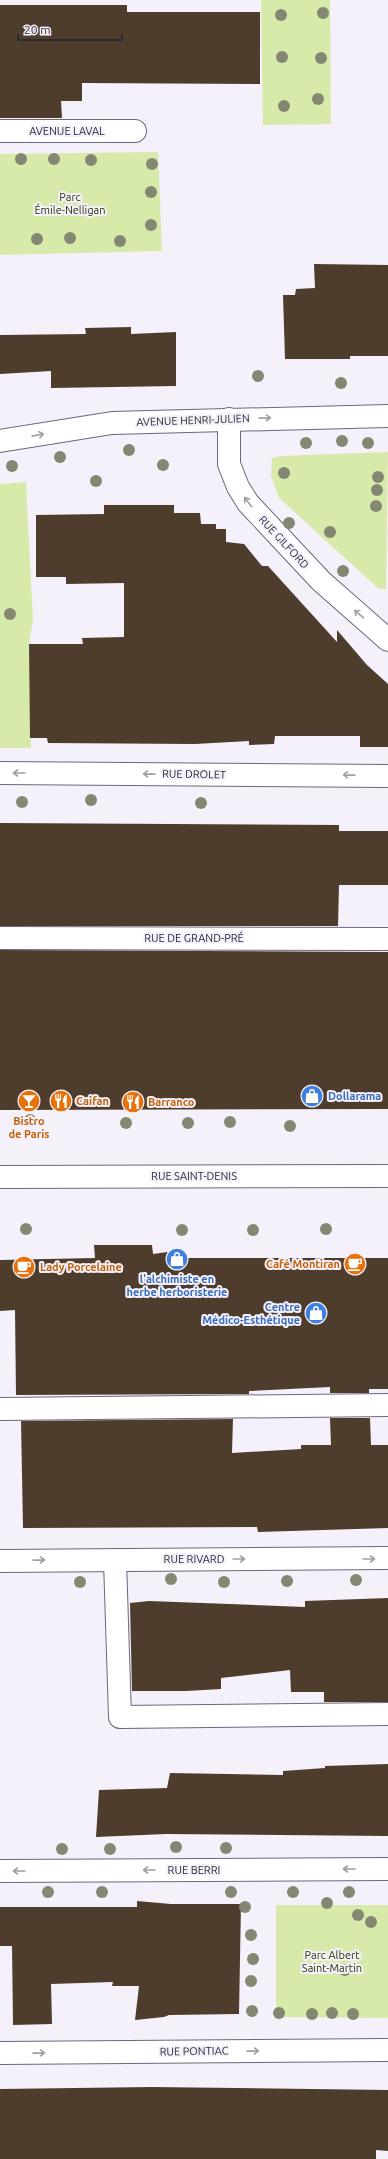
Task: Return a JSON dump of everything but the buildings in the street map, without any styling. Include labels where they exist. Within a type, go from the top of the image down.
[{"type":"street","name":"AVENUE LAVAL","points":[[0,131],[135,131]]},
{"type":"street","name":"AVENUE HENRI-JULIEN","points":[[0,441],[112,424],[229,419],[388,416]]},
{"type":"street","name":"RUE GILFORD","points":[[229,419],[230,464],[238,487],[248,503],[321,581],[388,640]]},
{"type":"street","name":"RUE DROLET","points":[[0,773],[388,776]]},
{"type":"street","name":"RUE DE GRAND-PRÉ","points":[[0,938],[388,939]]},
{"type":"street","name":"RUE SAINT-DENIS","points":[[0,1178],[388,1176]]},
{"type":"street","points":[[0,1409],[388,1405]]},
{"type":"street","name":"RUE RIVARD","points":[[0,1561],[388,1558]]},
{"type":"street","points":[[115,1560],[120,1717],[388,1714]]},
{"type":"street","name":"RUE BERRI","points":[[0,1871],[388,1869]]},
{"type":"street","name":"RUE PONTIAC","points":[[0,2053],[388,2050]]},
{"type":"green space","points":[[261,0],[330,0],[331,124],[263,125]]},
{"type":"green space","name":"Parc Émile-Nelligan","points":[[158,152],[162,251],[0,255],[0,154]]},
{"type":"green space","points":[[388,452],[386,589],[379,589],[279,498],[271,476],[272,458],[280,456]]},
{"type":"green space","points":[[26,482],[33,620],[29,644],[31,748],[0,748],[0,484]]},
{"type":"green space","name":"Parc Albert Saint-Martin","points":[[276,1905],[388,1905],[388,2018],[276,2017]]},
{"type":"place","name":"Dollarama","points":[[312,1096]]},
{"type":"place","name":"Bistro de Paris","points":[[29,1101]]},
{"type":"place","name":"Caifan","points":[[61,1101]]},
{"type":"place","name":"Barranco","points":[[133,1102]]},
{"type":"place","name":"l'alchimiste en herbe herboristerie","points":[[177,1259]]},
{"type":"place","name":"Café Montiran","points":[[355,1264]]},
{"type":"place","name":"Lady Porcelaine","points":[[24,1267]]},
{"type":"place","name":"Centre Médico-Esthétique","points":[[316,1313]]}]
